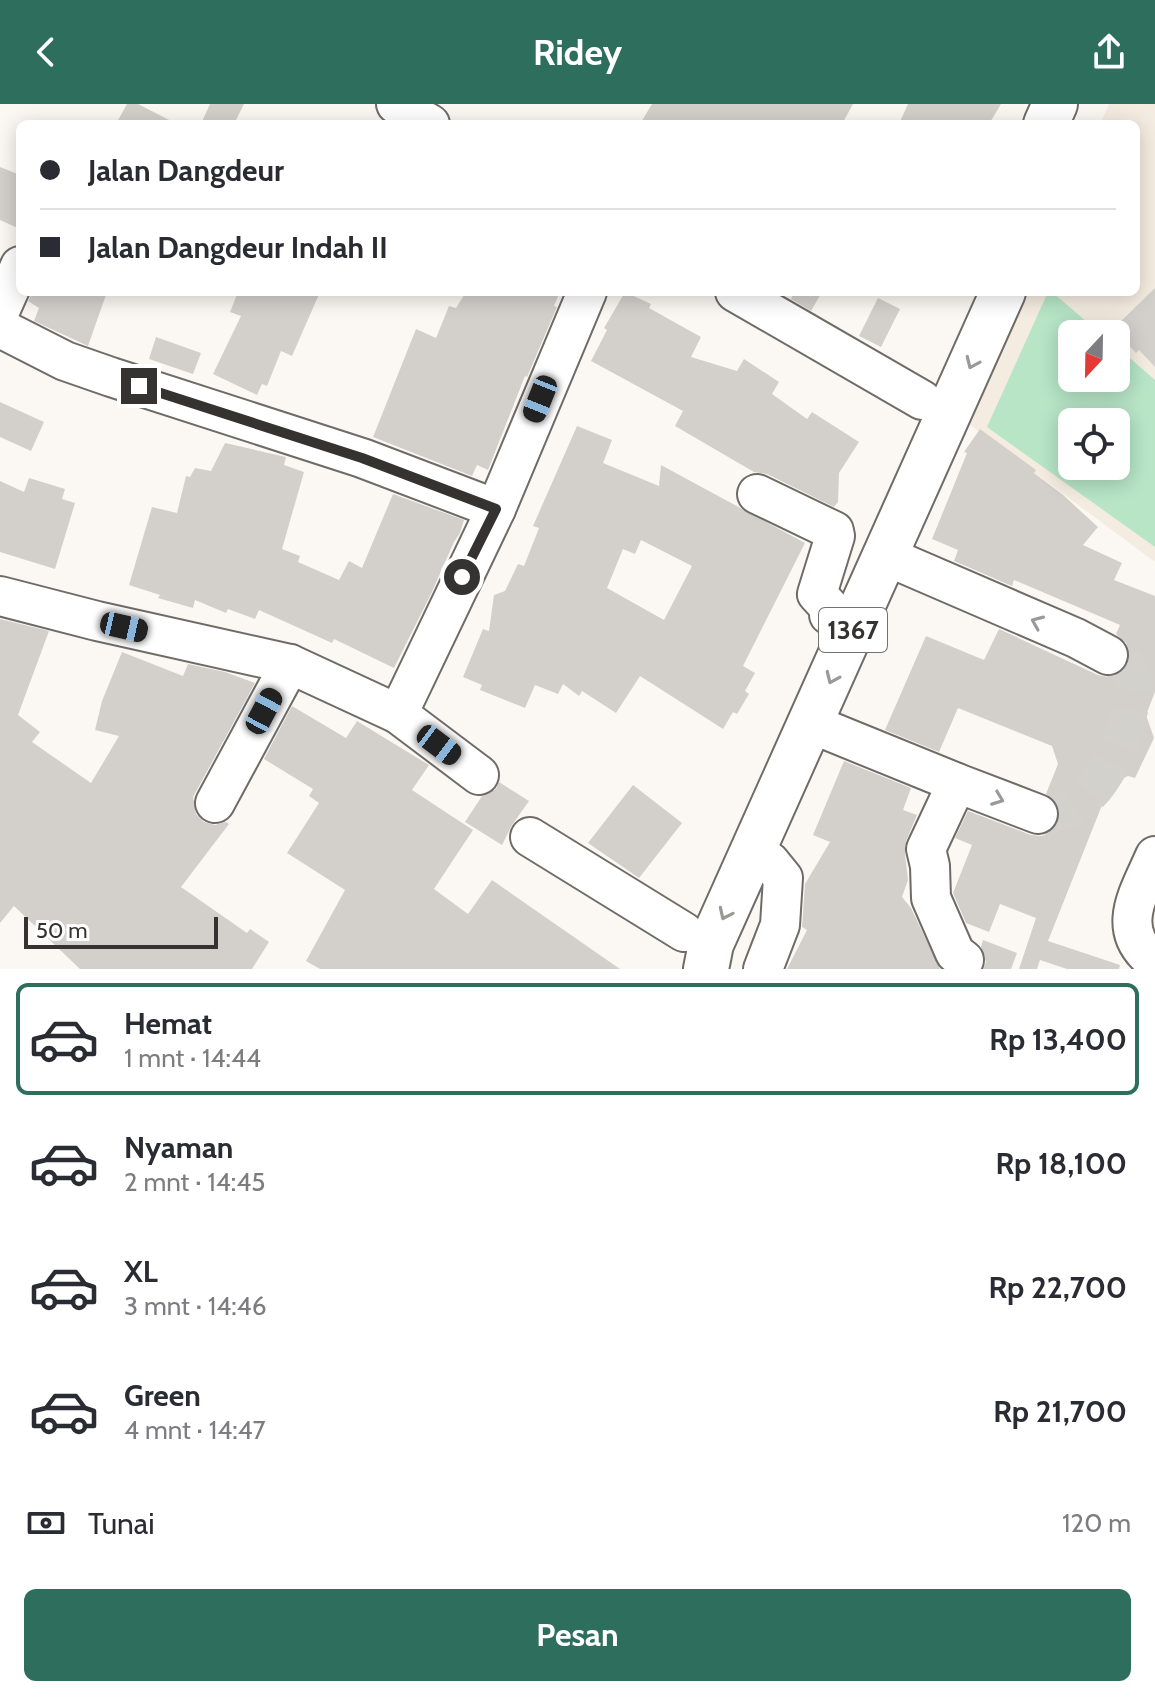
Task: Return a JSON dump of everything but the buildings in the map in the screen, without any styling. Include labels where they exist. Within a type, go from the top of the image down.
[{"type":"main road","name":"1367","points":[[679,950],[968,296]]},
{"type":"main road","name":"1367","points":[[706,969],[711,944],[1001,296]]},
{"type":"street","points":[[0,311],[16,275]]},
{"type":"street","points":[[398,714],[496,509],[585,296]]},
{"type":"street","points":[[742,296],[922,400]]},
{"type":"street","points":[[0,328],[76,365],[362,458],[496,509]]},
{"type":"street","points":[[757,494],[834,531],[817,594],[829,607],[829,615]]},
{"type":"street","points":[[886,556],[1076,638],[1108,655]]},
{"type":"street","points":[[0,596],[290,664],[398,714],[479,775]]},
{"type":"street","points":[[215,803],[290,664]]},
{"type":"street","points":[[812,724],[1038,814]]},
{"type":"street","points":[[957,783],[926,849],[931,898],[955,953],[964,960]]},
{"type":"street","points":[[530,837],[679,950]]},
{"type":"street","points":[[754,851],[770,862],[783,878],[780,925],[763,969]]},
{"type":"street","points":[[1155,856],[1136,904],[1132,929],[1142,952],[1155,962]]},
{"type":"shaded area","points":[[1109,104],[1155,104],[1155,562],[970,425],[1025,296],[1140,296],[1140,120],[1102,120]]},
{"type":"green space","points":[[1046,296],[1057,296],[1085,320],[1058,320],[1058,392],[1130,392],[1130,358],[1155,380],[1155,547],[1061,480],[1130,480],[1130,408],[1058,408],[1058,478],[987,427]]},
{"type":"tunnel","points":[[1038,814],[1057,814],[1088,796],[1100,781],[1119,745],[1133,683],[1128,667],[1108,655]]},
{"type":"route","points":[[139,386],[362,458],[496,509],[462,577]]}]
